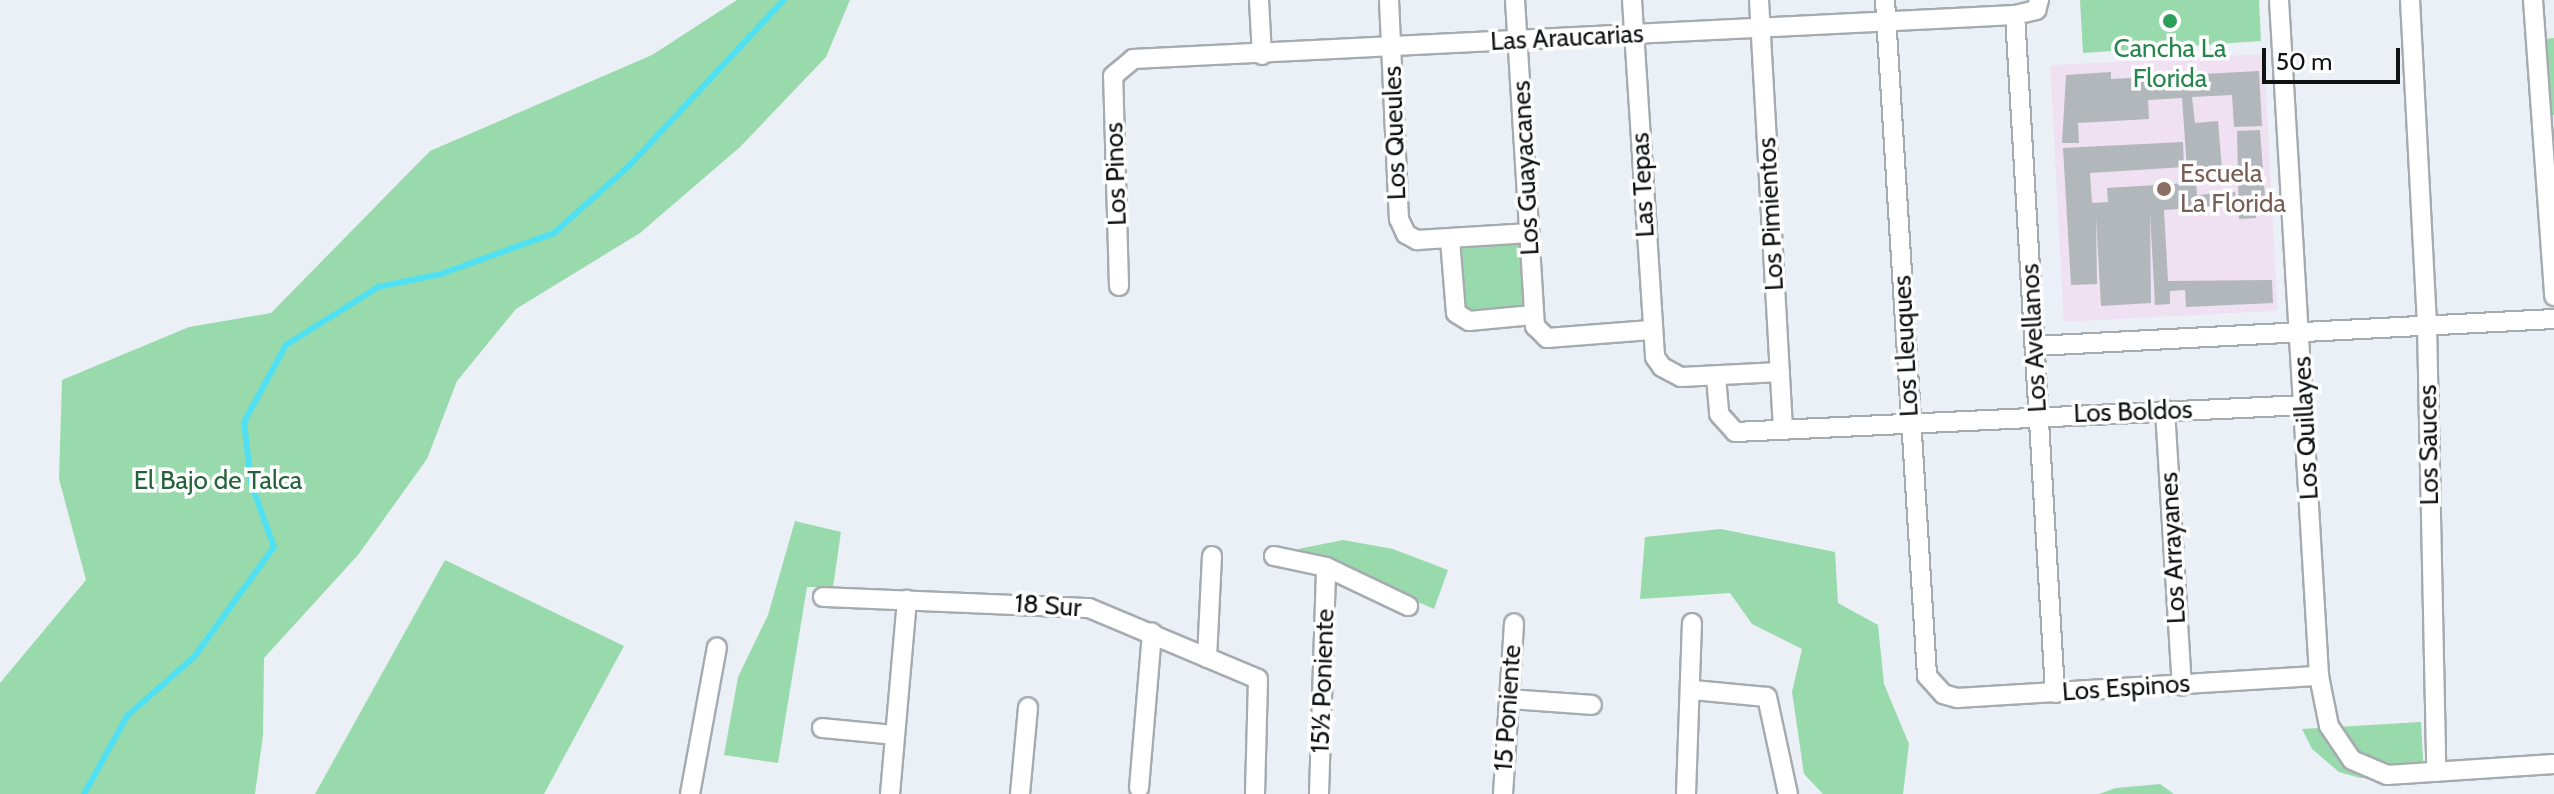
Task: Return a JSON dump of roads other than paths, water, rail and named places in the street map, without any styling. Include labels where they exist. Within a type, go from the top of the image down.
[{"type":"street","points":[[1259,0],[1262,55]]},
{"type":"street","name":"Los Queules","points":[[1389,0],[1399,219],[1411,239],[1450,240],[1530,233]]},
{"type":"street","name":"Los Guayacanes","points":[[1515,0],[1533,315],[1540,334],[1547,338],[1651,330]]},
{"type":"street","name":"Las Tepas","points":[[1632,0],[1651,330],[1662,367],[1681,377],[1716,377]]},
{"type":"street","name":"Los Pimientos","points":[[1759,0],[1783,429]]},
{"type":"street","name":"Los Lleuques","points":[[1885,0],[1924,662],[1935,688]]},
{"type":"street","points":[[2015,15],[2036,10],[2039,0]]},
{"type":"street","name":"Los Quillayes","points":[[2279,0],[2319,676],[2329,726],[2352,760],[2387,775],[2436,772]]},
{"type":"street","name":"Los Sauces","points":[[2410,0],[2427,325],[2436,772]]},
{"type":"street","points":[[2533,0],[2547,128],[2554,296]]},
{"type":"street","name":"Las Araucarias","points":[[1121,65],[1133,59],[1262,55],[2015,15]]},
{"type":"street","name":"Los Avellanos","points":[[2015,15],[2055,693]]},
{"type":"street","name":"Los Pinos","points":[[1119,286],[1113,76],[1121,65]]},
{"type":"street","points":[[1450,240],[1456,313],[1469,321],[1533,315]]},
{"type":"street","points":[[2035,346],[2554,319]]},
{"type":"street","points":[[1716,377],[1780,372]]},
{"type":"street","name":"Los Boldos","points":[[1716,377],[1719,414],[1726,427],[1783,429],[2305,405]]},
{"type":"street","name":"Los Arrayanes","points":[[2165,410],[2182,685]]},
{"type":"street","points":[[1207,658],[1212,556]]},
{"type":"street","points":[[1274,556],[1326,567],[1408,606]]},
{"type":"street","name":"15½ Poniente","points":[[1319,794],[1326,567]]},
{"type":"street","name":"18 Sur","points":[[823,597],[1089,608],[1258,679],[1255,794]]},
{"type":"street","points":[[890,794],[907,600]]},
{"type":"street","name":"15 Poniente","points":[[1503,794],[1514,623]]},
{"type":"street","points":[[1686,794],[1693,690],[1692,623]]},
{"type":"street","points":[[1139,788],[1152,633]]},
{"type":"street","points":[[690,794],[717,647]]},
{"type":"street","name":"Los Espinos","points":[[1935,688],[1957,698],[2319,676]]},
{"type":"street","points":[[1693,690],[1767,697],[1788,794]]},
{"type":"street","points":[[1509,699],[1592,705]]},
{"type":"street","points":[[1020,794],[1028,707]]},
{"type":"street","points":[[822,728],[895,735]]},
{"type":"street","points":[[2436,772],[2554,764]]},
{"type":"waterway","points":[[84,794],[127,716],[194,657],[274,547],[251,483],[244,422],[286,345],[378,287],[441,274],[554,233],[629,166],[784,0]]},
{"type":"place","name":"Cancha La Florida","points":[[2170,21]]},
{"type":"place","name":"Escuela La Florida","points":[[2164,189]]},
{"type":"park label","name":"El Bajo de Talca","points":[[218,481]]}]
